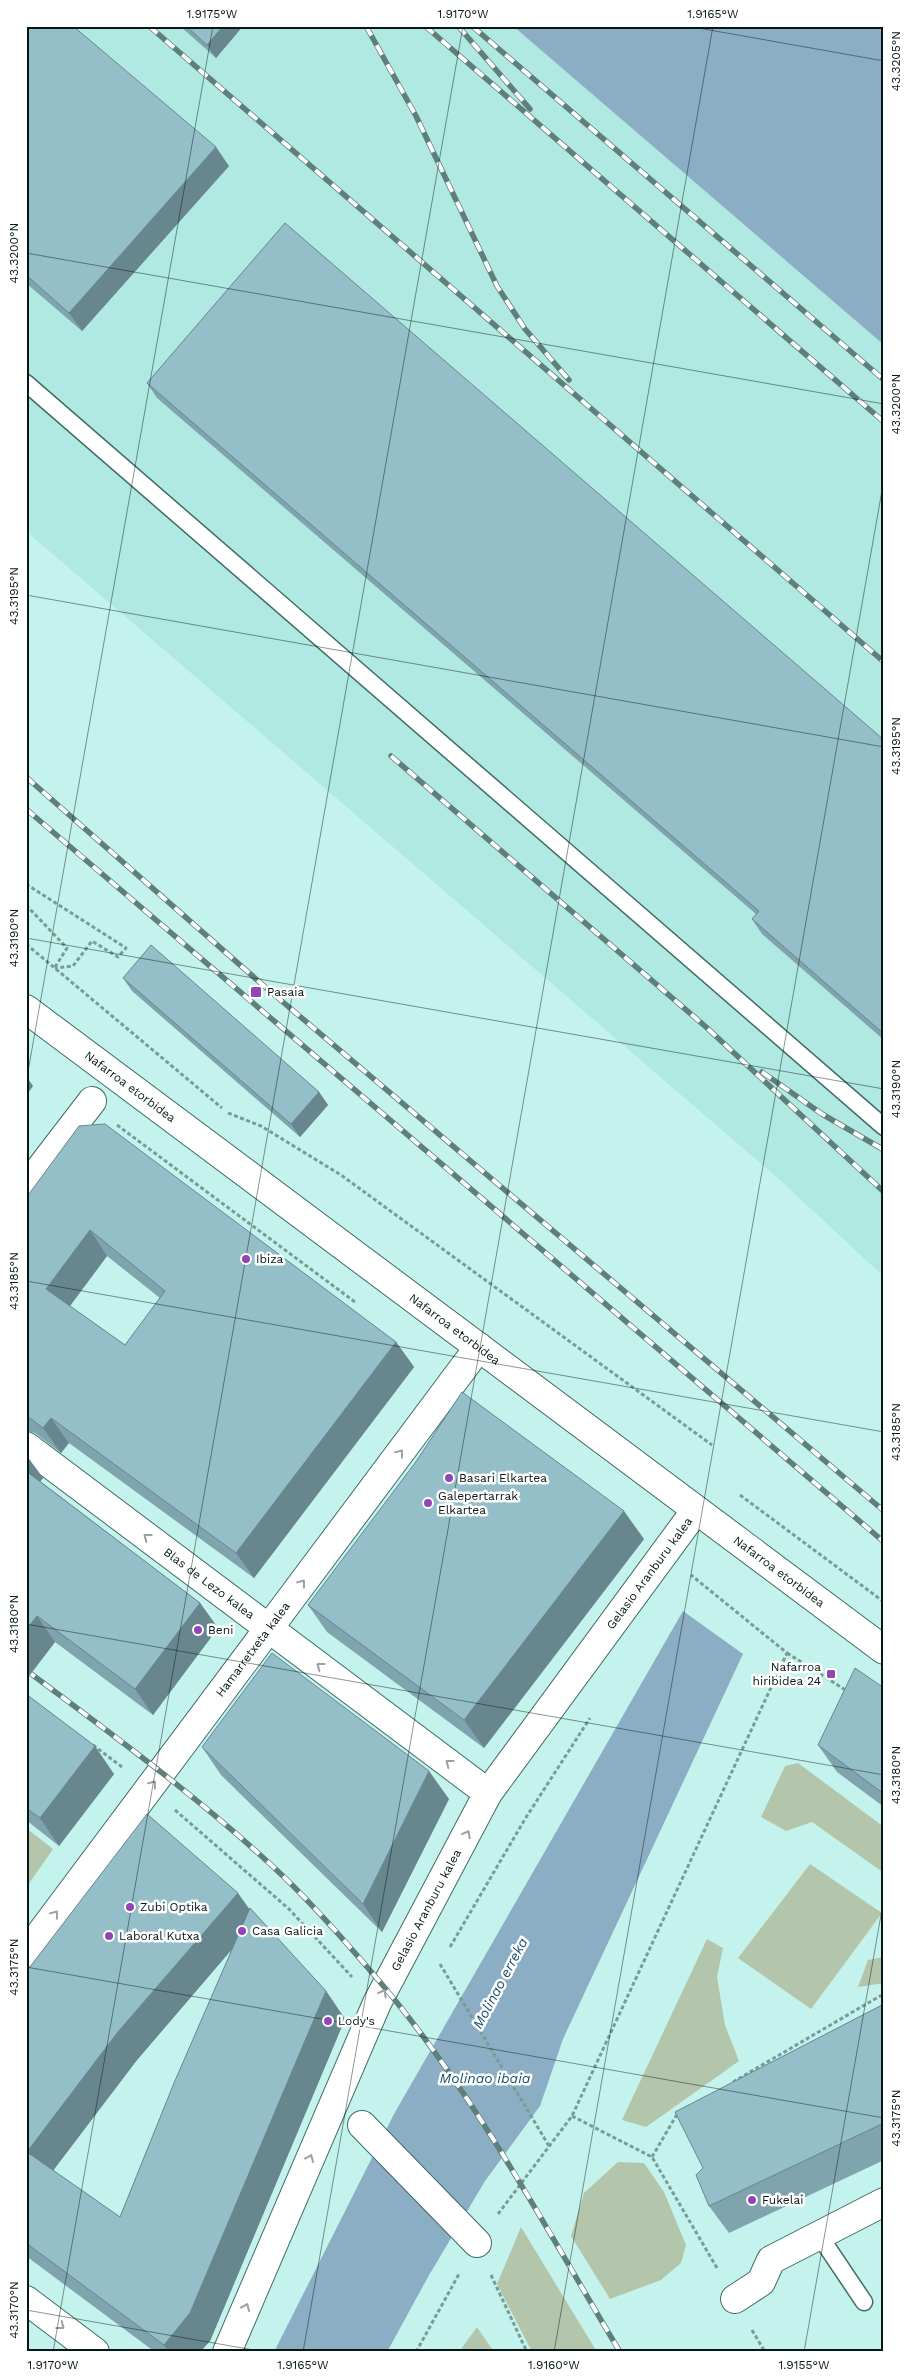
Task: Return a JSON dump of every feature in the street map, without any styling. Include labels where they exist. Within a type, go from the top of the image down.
[{"type":"street","name":"Nafarroa etorbidea","points":[[26,1009],[884,1650]]},
{"type":"street","points":[[26,1187],[92,1101]]},
{"type":"street","name":"Hamarretxeta kalea","points":[[26,1953],[479,1347]]},
{"type":"street","name":"Blas de Lezo kalea","points":[[26,1446],[488,1792]]},
{"type":"street","name":"Gelasio Aranburu kalea","points":[[227,2352],[377,2003],[488,1792],[696,1510]]},
{"type":"street","points":[[362,2125],[477,2243]]},
{"type":"street","points":[[735,2300],[761,2282],[771,2260],[884,2202]]},
{"type":"street","points":[[26,2300],[95,2352]]},
{"type":"lane","points":[[26,383],[884,1127]]},
{"type":"lane","points":[[819,2235],[864,2302]]},
{"type":"path","points":[[26,884],[126,948],[118,957],[92,941],[73,966],[54,968]]},
{"type":"path","points":[[26,905],[67,948],[54,968]]},
{"type":"path","points":[[26,944],[244,1125]]},
{"type":"path","points":[[228,1113],[260,1126],[340,1175],[712,1445]]},
{"type":"path","points":[[732,1489],[884,1602]]},
{"type":"path","points":[[664,1553],[787,1653],[849,1692]]},
{"type":"path","points":[[416,2352],[477,2243],[572,2116],[787,1653]]},
{"type":"path","points":[[435,1971],[525,1820],[594,1711]]},
{"type":"path","points":[[88,1741],[150,1788],[289,1909],[377,2003]]},
{"type":"path","points":[[440,1964],[549,2146]]},
{"type":"path","points":[[727,2086],[880,1996],[884,1996]]},
{"type":"path","points":[[652,2157],[676,2116],[684,2111]]},
{"type":"path","points":[[572,2116],[652,2157],[765,2352]]},
{"type":"path","points":[[477,2243],[527,2352]]},
{"type":"shaded area","points":[[26,26],[513,26],[884,345],[884,1277],[780,1180],[26,531]]},
{"type":"green space","points":[[798,1763],[884,1827],[884,1873],[812,1822],[786,1831],[761,1817],[785,1766]]},
{"type":"green space","points":[[26,1828],[53,1849],[26,1888]]},
{"type":"green space","points":[[810,1864],[882,1913],[811,2009],[738,1958]]},
{"type":"green space","points":[[707,1939],[723,1948],[717,1977],[725,2025],[739,2061],[646,2127],[622,2120]]},
{"type":"green space","points":[[884,1957],[884,1983],[858,1987],[868,1960]]},
{"type":"green space","points":[[618,2162],[644,2163],[664,2192],[686,2245],[681,2263],[661,2280],[610,2299],[571,2236],[584,2193]]},
{"type":"green space","points":[[521,2227],[597,2352],[532,2352],[497,2284]]},
{"type":"green space","points":[[477,2327],[494,2352],[459,2352]]},
{"type":"water","points":[[513,26],[884,26],[884,345]]},
{"type":"water","name":"Molinao ibaia","points":[[683,1611],[743,1654],[563,2039],[540,2106],[485,2181],[428,2277],[387,2352],[274,2352],[394,2114]]},
{"type":"building","points":[[26,26],[73,26],[216,147],[69,313],[26,275]]},
{"type":"building","points":[[186,26],[223,26],[207,45]]},
{"type":"building","points":[[285,223],[884,740],[884,1034],[752,919],[759,911],[147,383]]},
{"type":"building","points":[[151,945],[319,1092],[291,1124],[123,978]]},
{"type":"building","points":[[105,1124],[396,1342],[236,1553],[51,1418],[43,1428],[26,1415],[26,1198],[79,1126]],"holes":[[[90,1230],[165,1291],[125,1345],[46,1289]]]},
{"type":"building","points":[[462,1392],[624,1511],[464,1720],[308,1605],[415,1463]]},
{"type":"building","points":[[26,1471],[200,1603],[135,1689],[37,1616],[26,1630]]},
{"type":"building","points":[[272,1653],[429,1771],[363,1904],[202,1747]]},
{"type":"building","points":[[855,1668],[884,1688],[884,1794],[818,1745]]},
{"type":"building","points":[[26,1694],[95,1746],[40,1818],[26,1808]]},
{"type":"building","points":[[147,1814],[238,1893],[117,2033],[27,2152],[120,2217],[174,2083],[250,1908],[326,1991],[190,2313],[164,2345],[26,2243],[26,1972]]},
{"type":"building","points":[[884,2004],[884,2123],[709,2206],[696,2175],[703,2168],[675,2112]]},
{"type":"railway","points":[[149,26],[884,662]]},
{"type":"railway","points":[[366,26],[416,116],[497,286],[525,329],[569,380]]},
{"type":"railway","points":[[425,26],[884,422]]},
{"type":"railway","points":[[458,26],[530,109]]},
{"type":"railway","points":[[472,26],[884,380]]},
{"type":"railway","points":[[391,756],[706,1027],[884,1192]]},
{"type":"railway","points":[[26,777],[264,986],[884,1511]]},
{"type":"railway","points":[[26,809],[884,1542]]},
{"type":"railway","points":[[762,1072],[822,1114],[884,1150]]},
{"type":"railway","points":[[26,1670],[158,1770],[254,1849],[319,1913],[374,1975],[443,2063],[474,2110],[534,2206],[620,2352]]},
{"type":"place","name":"Pasaia","points":[[256,992]]},
{"type":"place","name":"Ibiza","points":[[246,1259]]},
{"type":"place","name":"Basari Elkartea","points":[[449,1478]]},
{"type":"place","name":"Galepertarrak Elkartea","points":[[428,1503]]},
{"type":"place","name":"Beni","points":[[198,1630]]},
{"type":"place","name":"Nafarroa hiribidea 24","points":[[831,1674]]},
{"type":"place","name":"Zubi Optika","points":[[130,1907]]},
{"type":"place","name":"Casa Galicia","points":[[242,1931]]},
{"type":"place","name":"Laboral Kutxa","points":[[109,1936]]},
{"type":"place","name":"Lody's","points":[[328,2021]]},
{"type":"place","name":"Fukelai","points":[[752,2200]]},
{"type":"water label","name":"Molinao erreka","points":[[500,1983]]}]
